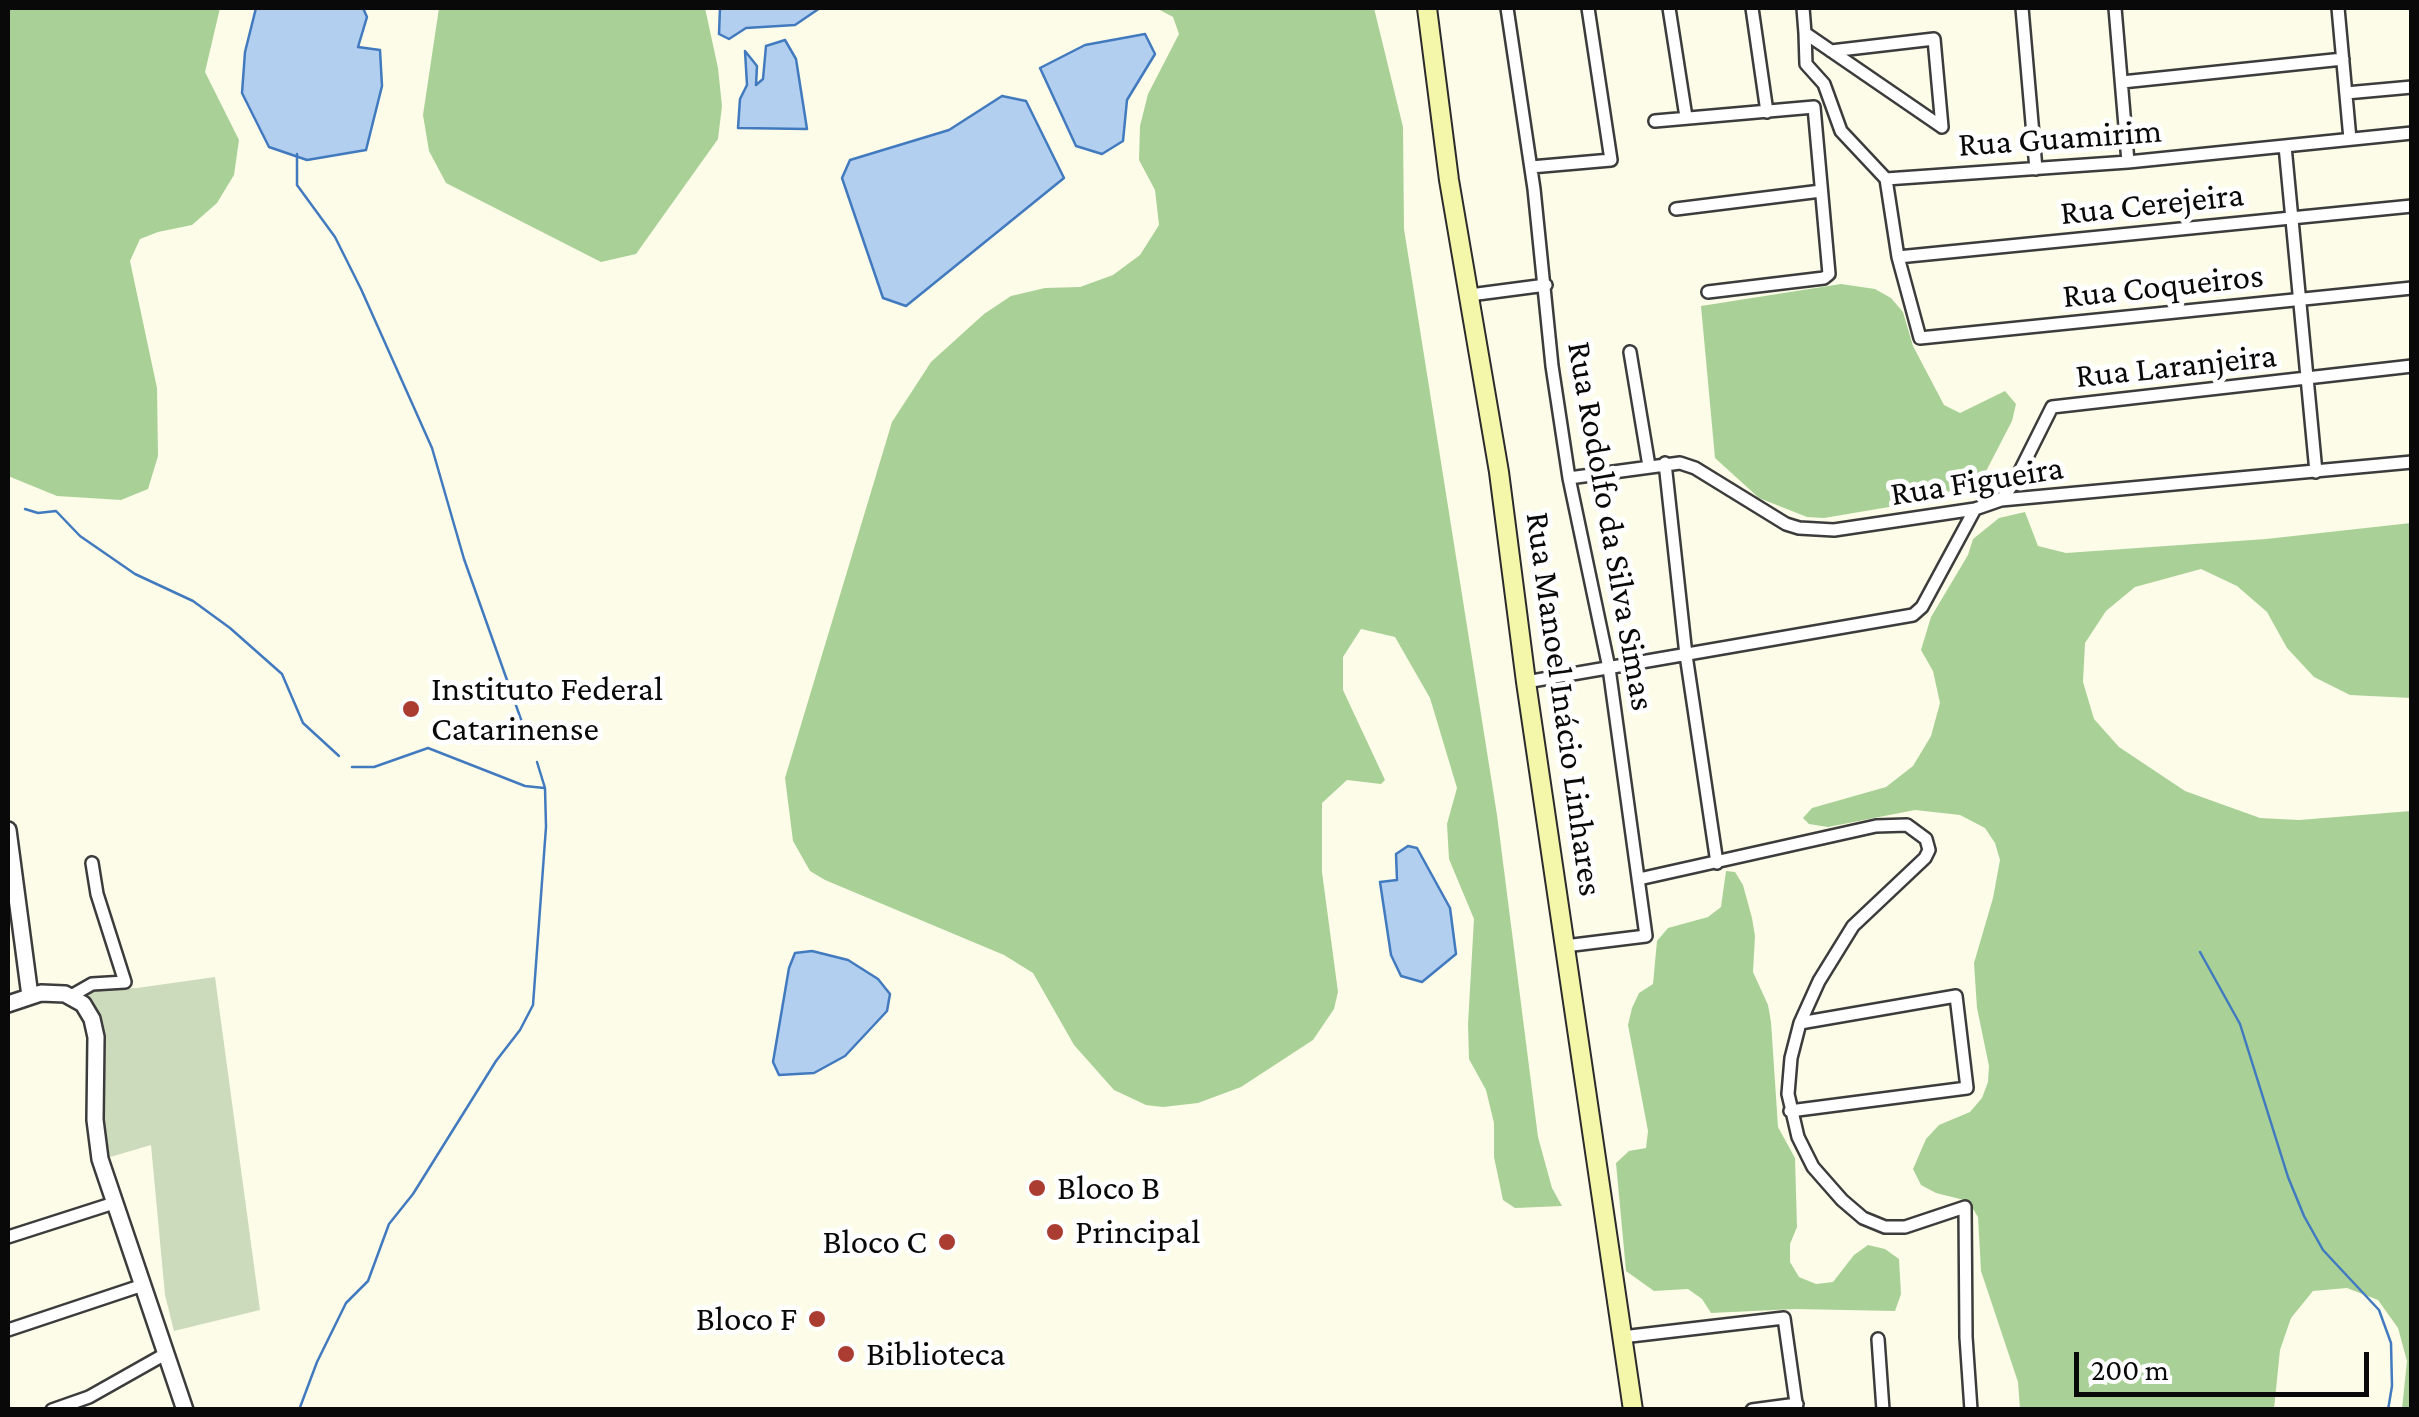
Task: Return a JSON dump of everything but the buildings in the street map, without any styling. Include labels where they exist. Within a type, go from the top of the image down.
[{"type":"main road","name":"Rua Manoel Inácio Linhares","points":[[1427,8],[1449,180],[1499,472],[1633,1410]]},
{"type":"street","name":"Rua Rodolfo da Silva Simas","points":[[1507,8],[1546,285],[1552,366],[1569,478],[1609,668],[1646,936],[1565,946]]},
{"type":"street","points":[[1531,168],[1610,160],[1588,8]]},
{"type":"street","points":[[1670,8],[1686,117]]},
{"type":"street","points":[[1752,8],[1767,112]]},
{"type":"street","points":[[1803,8],[1806,64],[1824,84],[1841,131],[1886,179],[1898,256]]},
{"type":"street","points":[[2022,8],[2036,169]]},
{"type":"street","points":[[2116,8],[2128,162]]},
{"type":"street","points":[[2338,8],[2350,139]]},
{"type":"street","points":[[1805,32],[1831,51],[1942,127],[1934,39],[1831,51]]},
{"type":"street","points":[[2122,82],[2343,59]]},
{"type":"street","points":[[2346,94],[2412,87]]},
{"type":"street","points":[[1655,121],[1814,107],[1827,277],[1708,292]]},
{"type":"street","name":"Rua Guamirim","points":[[1886,179],[2128,162],[2412,133]]},
{"type":"street","points":[[2285,146],[2316,472]]},
{"type":"street","points":[[1676,209],[1821,192]]},
{"type":"street","name":"Rua Cerejeira","points":[[1898,256],[2412,206]]},
{"type":"street","name":"Rua Coqueiros","points":[[1898,256],[1920,338],[2412,288]]},
{"type":"street","points":[[1470,295],[1546,285]]},
{"type":"street","points":[[1630,352],[1650,466]]},
{"type":"street","name":"Rua Laranjeira","points":[[2001,500],[2014,483],[2052,407],[2412,366]]},
{"type":"street","name":"Rua Figueira","points":[[1569,478],[1664,463],[1695,468],[1772,517],[1799,528],[1834,530],[1975,509],[2001,500],[2412,462]]},
{"type":"street","points":[[1664,463],[1686,655],[1717,862]]},
{"type":"street","points":[[1526,682],[1914,615],[1975,509]]},
{"type":"street","points":[[1639,879],[1889,824],[1915,828],[1928,844],[1926,858],[1854,926],[1820,982],[1800,1023],[1788,1076],[1790,1111],[1798,1137],[1820,1177],[1863,1218],[1885,1227],[1905,1227],[1965,1207],[1971,1410]]},
{"type":"street","points":[[8,830],[30,996]]},
{"type":"street","points":[[71,996],[92,984],[125,982],[97,894],[92,863]]},
{"type":"street","points":[[8,1004],[50,992],[71,996],[83,1004],[95,1028],[96,1132],[114,1204],[186,1410]]},
{"type":"street","points":[[1790,1111],[1967,1088],[1956,996],[1800,1023]]},
{"type":"street","points":[[8,1237],[114,1204]]},
{"type":"street","points":[[8,1330],[142,1285]]},
{"type":"street","points":[[1622,1338],[1784,1318],[1797,1407],[1752,1410]]},
{"type":"street","points":[[1878,1339],[1883,1410]]},
{"type":"street","points":[[52,1410],[89,1397],[167,1354]]},
{"type":"green space","points":[[8,8],[220,8],[205,72],[239,140],[234,175],[217,203],[192,225],[140,239],[130,261],[157,388],[158,456],[148,489],[121,500],[57,496],[8,476]]},
{"type":"green space","points":[[439,8],[705,8],[722,106],[718,139],[636,254],[601,262],[446,183],[429,151],[423,115]]},
{"type":"green space","points":[[1156,8],[1374,8],[1403,127],[1404,229],[1497,815],[1538,1137],[1552,1188],[1562,1206],[1515,1208],[1503,1200],[1494,1157],[1494,1123],[1486,1090],[1469,1059],[1474,919],[1449,859],[1447,824],[1457,788],[1430,698],[1395,637],[1361,629],[1343,657],[1343,690],[1385,780],[1381,784],[1347,780],[1322,803],[1322,872],[1338,992],[1334,1009],[1313,1040],[1241,1087],[1198,1103],[1146,1105],[1114,1090],[1074,1045],[1033,973],[1004,955],[825,880],[810,871],[793,841],[785,778],[892,422],[931,362],[984,314],[1011,296],[1045,288],[1080,287],[1113,275],[1140,255],[1159,225],[1155,190],[1139,160],[1140,126],[1148,94],[1179,34],[1173,17]]},
{"type":"green space","points":[[1841,284],[1875,289],[1891,298],[1903,312],[1913,346],[1944,405],[1960,413],[2005,391],[2016,404],[2012,421],[1983,477],[1971,488],[1954,496],[1824,518],[1807,517],[1759,498],[1715,458],[1701,306]]},
{"type":"green space","points":[[2025,512],[2038,546],[2066,553],[2266,539],[2411,523],[2411,698],[2350,695],[2314,677],[2287,648],[2267,612],[2237,586],[2201,569],[2135,587],[2106,611],[2085,643],[2083,682],[2094,719],[2119,747],[2185,791],[2260,818],[2299,820],[2411,811],[2411,1409],[2402,1409],[2407,1361],[2398,1328],[2378,1300],[2347,1288],[2313,1291],[2291,1318],[2280,1350],[2274,1409],[2020,1409],[2018,1382],[1981,1271],[1978,1217],[1968,1201],[1921,1185],[1913,1169],[1926,1139],[1939,1125],[1970,1112],[1982,1098],[1988,1082],[1974,963],[2000,860],[1995,843],[1985,828],[1960,815],[1915,810],[1828,827],[1809,824],[1803,818],[1812,808],[1886,787],[1913,766],[1931,736],[1940,703],[1933,671],[1921,650],[1931,617],[1968,555],[1973,539],[1999,518]]},
{"type":"green space","points":[[1726,871],[1735,872],[1743,885],[1752,918],[1753,972],[1771,1022],[1778,1127],[1795,1158],[1797,1227],[1790,1244],[1790,1262],[1799,1277],[1816,1284],[1833,1282],[1854,1255],[1868,1245],[1885,1249],[1899,1259],[1901,1294],[1895,1311],[1795,1309],[1711,1313],[1702,1299],[1688,1289],[1654,1291],[1626,1271],[1616,1163],[1629,1151],[1646,1148],[1648,1131],[1628,1025],[1632,1008],[1639,993],[1653,984],[1657,941],[1668,928],[1708,917],[1721,907]]},
{"type":"green space","points":[[215,977],[260,1310],[174,1331],[165,1295],[151,1145],[107,1158],[102,1117],[105,1037],[99,1012],[89,996],[93,990]]},
{"type":"water","points":[[256,8],[363,8],[367,17],[358,47],[380,50],[382,86],[366,150],[307,160],[269,147],[242,93],[245,52]]},
{"type":"water","points":[[720,8],[820,8],[795,25],[746,28],[729,39],[719,34]]},
{"type":"water","points":[[1145,34],[1155,54],[1127,100],[1123,141],[1102,154],[1076,146],[1040,68],[1085,45]]},
{"type":"water","points":[[785,40],[796,59],[807,129],[738,128],[740,99],[747,85],[745,51],[757,66],[756,85],[763,79],[766,46]]},
{"type":"water","points":[[1002,96],[1026,101],[1064,178],[906,306],[883,298],[842,178],[850,160],[949,130]]},
{"type":"water","points":[[1408,846],[1417,848],[1450,908],[1456,954],[1422,982],[1401,976],[1391,955],[1380,882],[1397,880],[1396,854]]},
{"type":"water","points":[[812,951],[848,960],[878,979],[890,994],[887,1011],[845,1056],[814,1073],[779,1075],[773,1062],[789,968],[795,953]]},
{"type":"waterway","points":[[297,154],[297,185],[335,237],[432,448],[464,559],[529,742]]},
{"type":"waterway","points":[[25,509],[38,513],[56,511],[80,536],[135,574],[193,601],[230,628],[282,674],[303,723],[339,756]]},
{"type":"waterway","points":[[352,767],[374,767],[428,748],[525,786],[544,788]]},
{"type":"waterway","points":[[299,1410],[346,1303],[368,1281],[389,1224],[413,1194],[533,1005],[546,827],[545,788],[537,762]]},
{"type":"waterway","points":[[2200,952],[2240,1024],[2304,1216],[2323,1250],[2379,1310],[2391,1343],[2388,1410]]},
{"type":"place","name":"Instituto Federal Catarinense","points":[[411,709]]},
{"type":"place","name":"Bloco B","points":[[1037,1188]]},
{"type":"place","name":"Principal","points":[[1055,1232]]},
{"type":"place","name":"Bloco C","points":[[947,1242]]},
{"type":"place","name":"Bloco F","points":[[817,1319]]},
{"type":"place","name":"Biblioteca","points":[[846,1354]]}]
